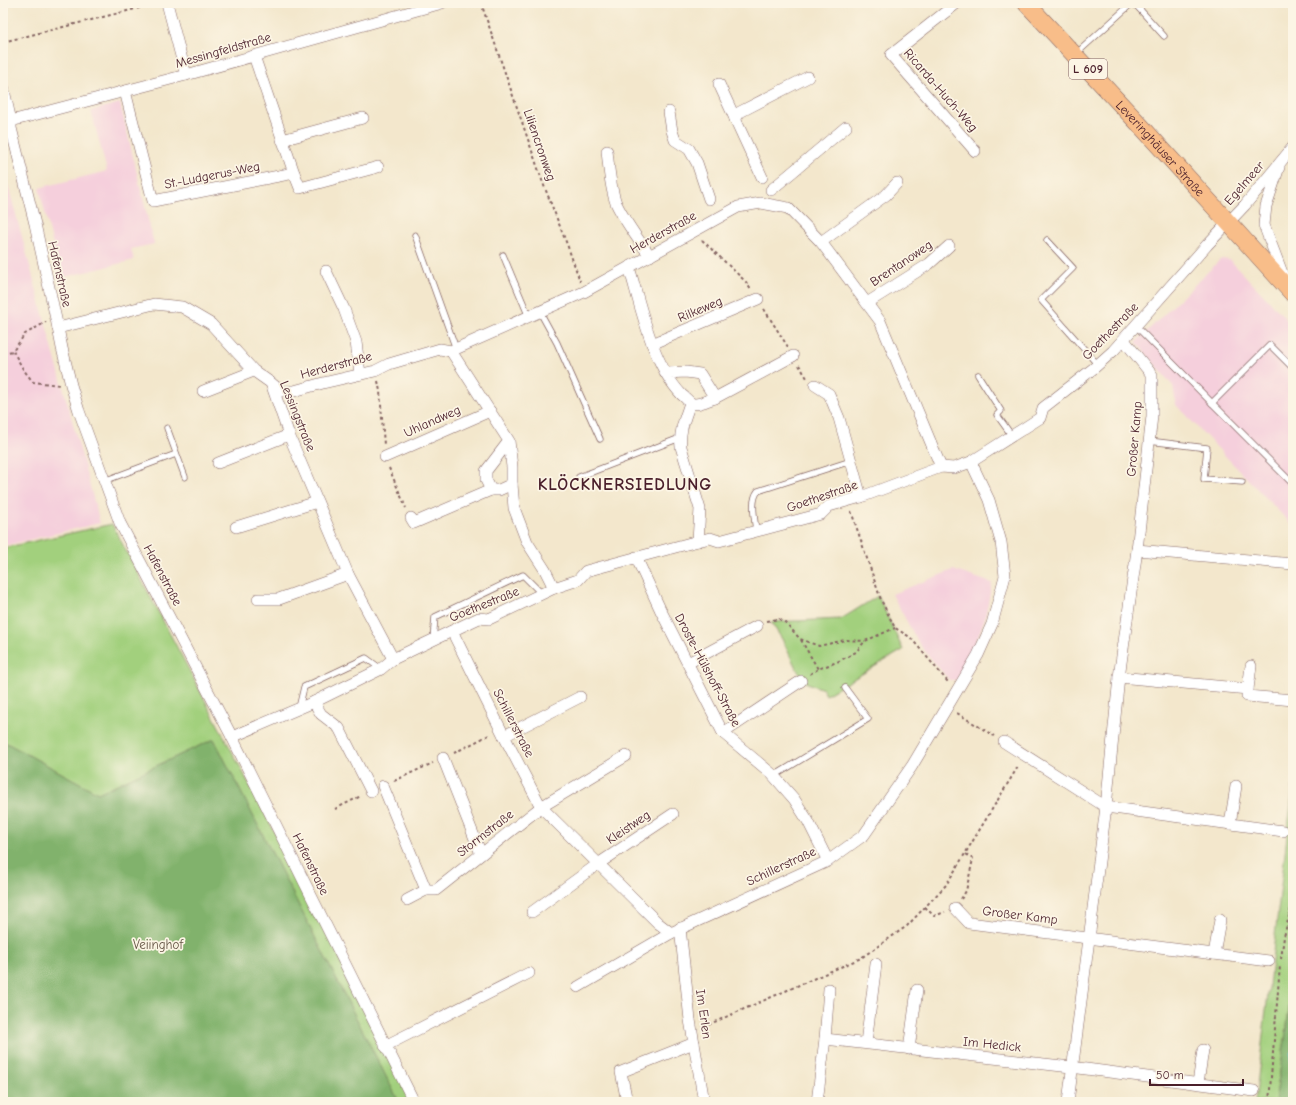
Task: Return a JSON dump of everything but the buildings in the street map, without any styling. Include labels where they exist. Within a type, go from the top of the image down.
[{"type":"main road","name":"Leveringhäuser Straße","points":[[1026,3],[1140,125],[1290,291]]},
{"type":"street","points":[[167,3],[186,74]]},
{"type":"street","name":"Messingfeldstraße","points":[[8,126],[125,91],[442,3]]},
{"type":"street","name":"Ricarda-Huch-Weg","points":[[957,3],[891,55],[975,151]]},
{"type":"street","points":[[254,56],[282,140],[300,188],[378,167]]},
{"type":"street","points":[[735,119],[740,112],[808,77]]},
{"type":"street","points":[[719,84],[762,177]]},
{"type":"street","name":"Hafenstraße","points":[[3,86],[8,126],[35,224],[71,386],[120,523],[232,737],[414,1102]]},
{"type":"street","name":"St.-Ludgerus-Weg","points":[[125,91],[153,201],[294,173]]},
{"type":"street","points":[[669,112],[672,132],[675,140],[689,149],[697,163],[709,199]]},
{"type":"street","points":[[282,140],[363,118]]},
{"type":"street","points":[[771,190],[846,127]]},
{"type":"street","name":"Egelmeer","points":[[1228,223],[1245,205],[1293,146]]},
{"type":"street","points":[[607,151],[616,202],[626,221],[650,256]]},
{"type":"street","name":"Egelmeer","points":[[1282,161],[1266,206],[1264,225],[1290,291]]},
{"type":"street","points":[[821,242],[886,195],[897,183]]},
{"type":"street","name":"Herderstraße","points":[[271,383],[281,391],[294,391],[375,371],[389,364],[440,349],[454,350],[584,292],[738,207],[761,203],[788,208],[821,242],[880,321],[941,467]]},
{"type":"street","name":"Goethestraße","points":[[232,737],[314,702],[381,669],[393,659],[479,618],[489,619],[554,588],[578,580],[586,571],[710,538],[719,541],[821,514],[829,506],[861,497],[941,467],[954,468],[971,462],[1040,418],[1043,408],[1098,365],[1124,340],[1228,223]]},
{"type":"street","name":"Brentanoweg","points":[[867,303],[929,264],[949,246]]},
{"type":"street","points":[[629,267],[652,344],[665,372],[678,391],[690,403],[694,404],[715,398],[793,356]]},
{"type":"street","points":[[326,271],[344,309],[356,342],[360,374]]},
{"type":"street","name":"Rilkeweg","points":[[652,344],[758,299]]},
{"type":"street","name":"Lessingstraße","points":[[58,328],[154,304],[182,307],[211,324],[254,371],[271,383],[289,435],[348,574],[393,659]]},
{"type":"street","name":"Großer Kamp","points":[[1068,1102],[1071,1067],[1106,807],[1118,677],[1137,550],[1152,416],[1152,375],[1124,340]]},
{"type":"street","points":[[454,350],[509,441],[514,508],[527,542],[545,570],[554,588]]},
{"type":"street","points":[[203,391],[254,371]]},
{"type":"street","points":[[665,372],[700,374],[715,398]]},
{"type":"street","points":[[815,385],[828,394],[838,418],[861,497]]},
{"type":"street","points":[[690,403],[680,438],[681,447],[700,509],[698,541]]},
{"type":"street","name":"Uhlandweg","points":[[385,457],[490,411]]},
{"type":"street","points":[[218,463],[289,435]]},
{"type":"street","points":[[491,490],[486,480],[486,471],[509,441]]},
{"type":"street","name":"Schillerstraße","points":[[452,631],[502,733],[541,807],[658,922],[675,931],[828,861],[864,835],[912,766],[978,655],[992,624],[1004,576],[1001,542],[989,500],[971,462]]},
{"type":"street","points":[[411,518],[414,523],[491,490],[499,490],[512,484]]},
{"type":"street","points":[[236,527],[317,502]]},
{"type":"street","points":[[1137,550],[1293,564]]},
{"type":"street","name":"Droste-Hülshoff-Straße","points":[[636,558],[661,611],[723,733],[774,776],[794,799],[808,821],[828,861]]},
{"type":"street","points":[[258,599],[279,599],[348,574]]},
{"type":"street","points":[[688,663],[757,626]]},
{"type":"street","points":[[1250,666],[1247,696],[1293,700]]},
{"type":"street","points":[[1118,677],[1248,689]]},
{"type":"street","points":[[723,733],[802,681]]},
{"type":"street","points":[[502,733],[580,697]]},
{"type":"street","points":[[314,702],[321,714],[339,728],[371,791]]},
{"type":"street","points":[[1004,742],[1106,807],[1283,831]]},
{"type":"street","name":"Stormstraße","points":[[407,900],[426,890],[436,890],[541,807],[626,756]]},
{"type":"street","points":[[443,758],[481,854]]},
{"type":"street","points":[[383,786],[426,890]]},
{"type":"street","points":[[1230,824],[1236,786]]},
{"type":"street","name":"Kleistweg","points":[[532,912],[598,864],[673,814]]},
{"type":"street","name":"Großer Kamp","points":[[955,908],[968,923],[1269,961]]},
{"type":"street","points":[[1214,954],[1220,920]]},
{"type":"street","points":[[578,987],[675,931]]},
{"type":"street","name":"Im Erlen","points":[[675,931],[704,1102]]},
{"type":"street","points":[[866,1043],[876,964]]},
{"type":"street","points":[[385,1046],[528,973]]},
{"type":"street","points":[[817,1102],[829,989]]},
{"type":"street","points":[[910,1049],[917,990]]},
{"type":"street","points":[[628,1102],[621,1072],[693,1038]]},
{"type":"street","name":"Im Hedick","points":[[824,1039],[1071,1067]]},
{"type":"street","points":[[1198,1083],[1203,1050]]},
{"type":"street","points":[[1071,1067],[1254,1091]]},
{"type":"lane","points":[[1075,55],[1133,3],[1164,36]]},
{"type":"lane","points":[[415,235],[454,350]]},
{"type":"lane","points":[[1047,240],[1073,268],[1041,300],[1098,365]]},
{"type":"lane","points":[[503,255],[529,316]]},
{"type":"lane","points":[[540,312],[557,343],[600,439]]},
{"type":"lane","points":[[1136,326],[1293,484]]},
{"type":"lane","points":[[1212,403],[1270,345],[1293,368]]},
{"type":"lane","points":[[978,375],[1001,411],[997,415],[1012,436]]},
{"type":"lane","points":[[167,428],[185,477]]},
{"type":"lane","points":[[579,477],[680,438]]},
{"type":"lane","points":[[1150,441],[1207,448],[1204,479],[1242,482]]},
{"type":"lane","points":[[104,481],[176,454]]},
{"type":"lane","points":[[756,531],[754,500],[755,494],[758,491],[851,461]]},
{"type":"lane","points":[[433,640],[435,617],[523,575],[542,594]]},
{"type":"lane","points":[[299,709],[304,687],[366,658],[381,669]]},
{"type":"lane","points":[[774,776],[868,719],[845,688]]},
{"type":"path","points":[[3,42],[161,3]]},
{"type":"path","name":"Liliencronweg","points":[[481,3],[543,183],[584,292]]},
{"type":"path","points":[[3,353],[13,351],[25,334],[44,324],[55,313]]},
{"type":"path","points":[[13,351],[23,369],[33,382],[71,386]]},
{"type":"path","points":[[847,501],[881,600],[895,628],[910,637],[956,693]]},
{"type":"path","points":[[757,626],[769,620],[779,619],[786,623],[800,639],[818,669]]},
{"type":"path","points":[[800,639],[819,646],[845,640],[865,641],[895,628]]},
{"type":"path","points":[[802,681],[818,669],[837,662],[856,652],[865,641]]},
{"type":"path","points":[[948,707],[1004,742]]},
{"type":"path","points":[[383,786],[502,733]]},
{"type":"path","points":[[693,1038],[860,958],[907,926],[946,885],[1025,755]]},
{"type":"path","points":[[335,808],[371,791]]},
{"type":"path","points":[[925,907],[934,916],[955,908],[966,891],[972,865],[973,859],[966,854]]},
{"type":"path","points":[[1269,1102],[1280,970],[1284,937],[1293,899]]},
{"type":"shaded area","points":[[120,103],[154,244],[131,249],[134,260],[61,278],[39,188],[107,171],[91,111]]},
{"type":"shaded area","points":[[3,167],[100,523],[3,546]]},
{"type":"shaded area","points":[[1221,259],[1230,260],[1293,326],[1293,526],[1176,405],[1173,386],[1136,342]]},
{"type":"shaded area","points":[[953,570],[992,583],[985,618],[974,647],[957,680],[949,680],[919,644],[892,594]]},
{"type":"green space","name":"Veiinghof","points":[[112,524],[417,1102],[3,1102],[3,548]]},
{"type":"green space","points":[[878,596],[903,650],[826,695],[823,689],[805,682],[771,622],[841,619]]},
{"type":"green space","name":"Veiinghof","points":[[214,739],[399,1102],[3,1102],[3,741],[98,793]]},
{"type":"green space","points":[[1293,786],[1293,969],[1287,1027],[1275,1102],[1255,1102]]},
{"type":"green space","points":[[1293,969],[1293,1102],[1275,1102],[1287,1027]]},
{"type":"waterway","points":[[1289,1102],[1293,1053]]},
{"type":"district","name":"KLÖCKNERSIEDLUNG","points":[[625,484]]}]
